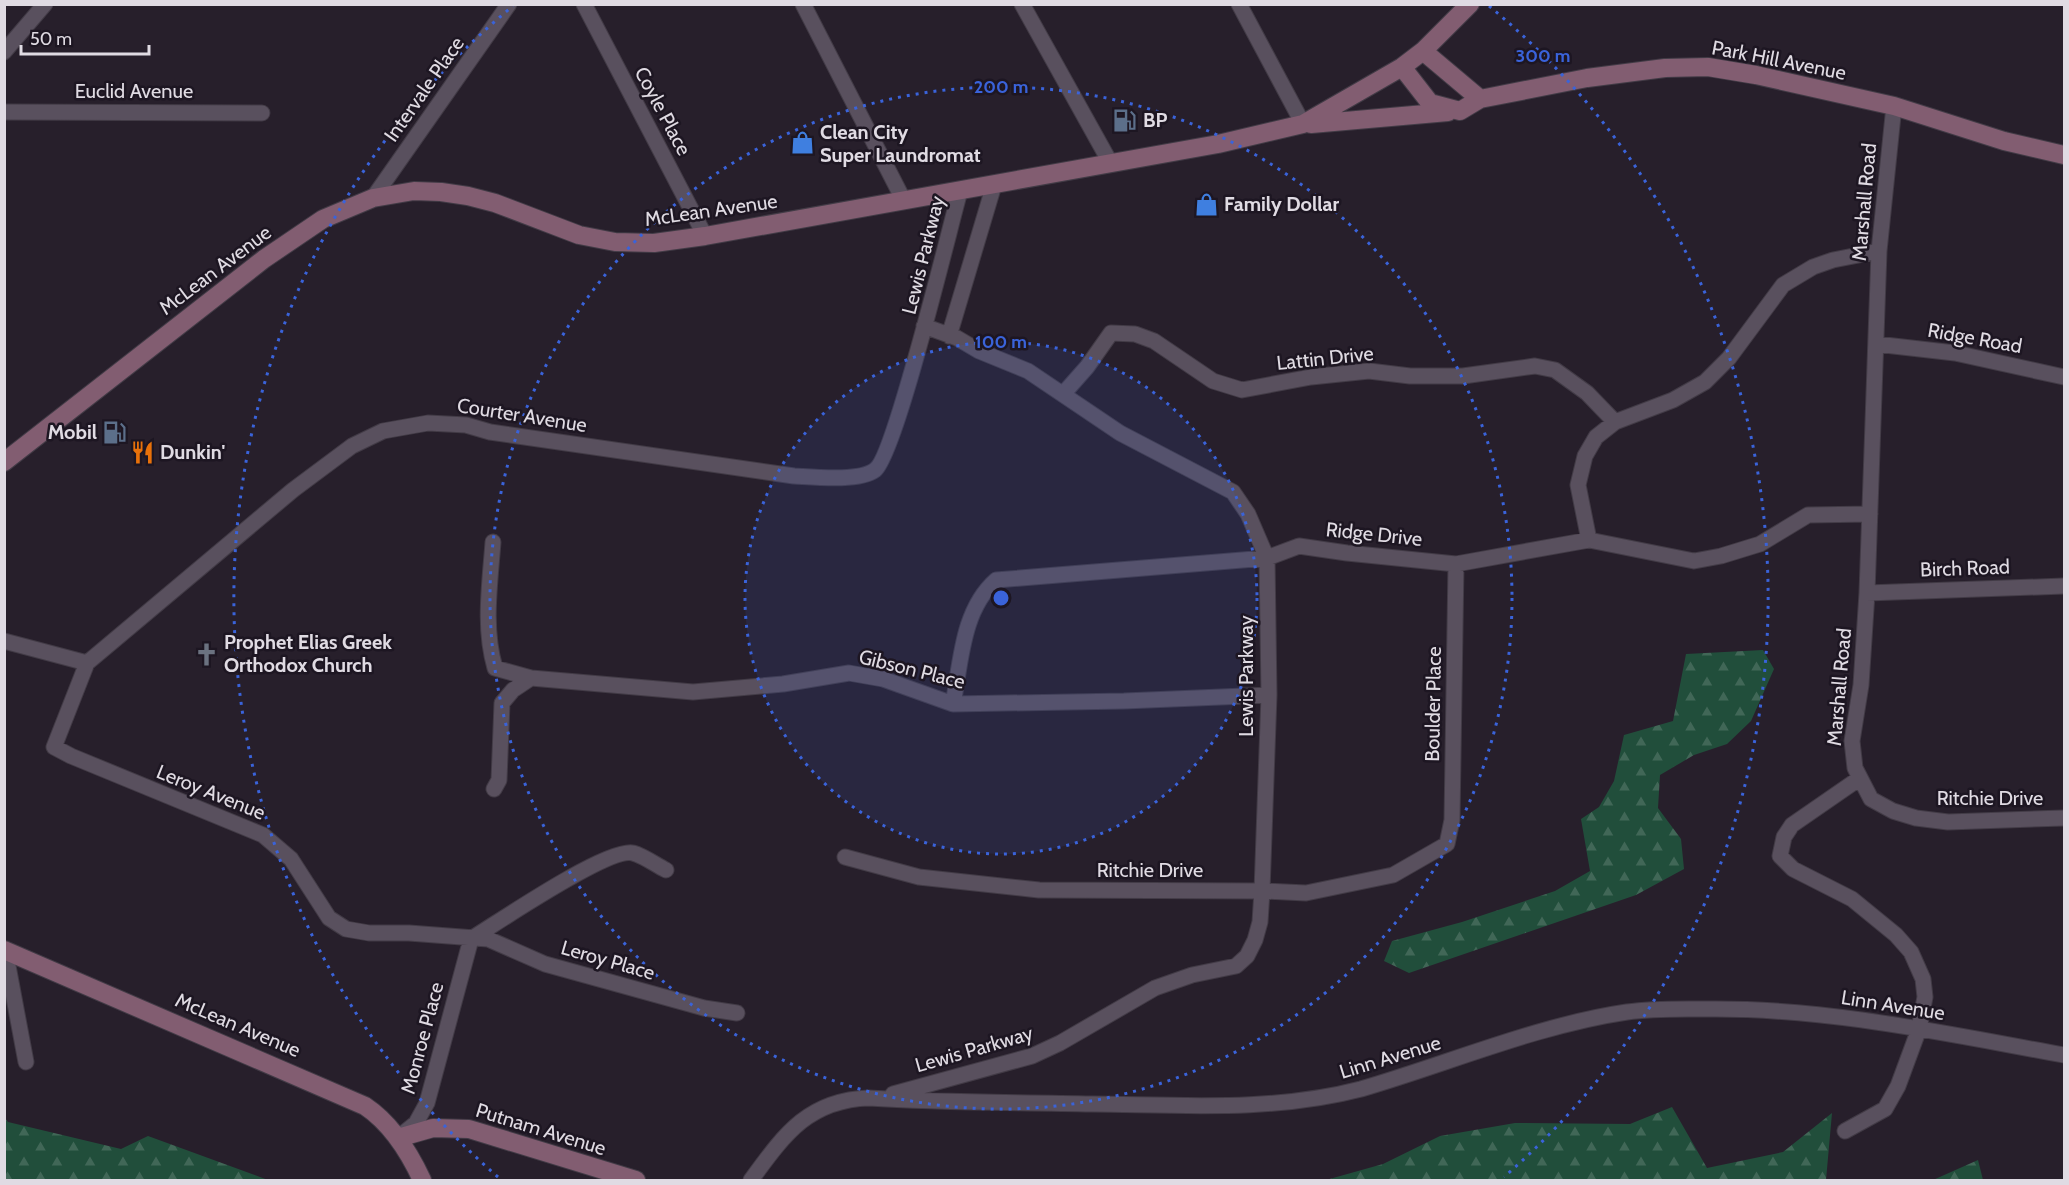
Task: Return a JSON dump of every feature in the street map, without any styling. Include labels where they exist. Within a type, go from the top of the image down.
[{"type":"street","points":[[4,52],[45,4]]},
{"type":"street","name":"Intervale Place","points":[[373,198],[509,4]]},
{"type":"street","name":"Coyle Place","points":[[584,4],[705,236]]},
{"type":"street","points":[[803,4],[904,201]]},
{"type":"street","points":[[1022,4],[1111,164]]},
{"type":"street","points":[[1239,4],[1303,124],[1460,111]]},
{"type":"street","name":"McLean Avenue","points":[[4,462],[264,259],[323,219],[373,198],[400,192],[427,191],[468,196],[495,203],[579,235],[615,242],[654,243],[705,236],[1218,144],[1303,124],[1402,67],[1423,51],[1467,6]]},
{"type":"street","points":[[1423,51],[1480,99]]},
{"type":"street","points":[[1402,67],[1430,103],[1460,111]]},
{"type":"street","name":"Park Hill Avenue","points":[[1460,111],[1480,99],[1587,78],[1665,68],[1708,67],[1756,75],[1894,106],[2004,141],[2064,155]]},
{"type":"street","name":"Marshall Road","points":[[1860,778],[1855,768],[1852,741],[1861,685],[1867,593],[1879,251],[1894,106]]},
{"type":"street","name":"Euclid Avenue","points":[[4,112],[262,113]]},
{"type":"street","points":[[949,336],[994,185]]},
{"type":"street","name":"Lewis Parkway","points":[[876,1099],[1032,1056],[1060,1043],[1155,988],[1192,975],[1236,966],[1247,956],[1260,922],[1269,695],[1267,558],[1248,514],[1233,492],[1120,433],[1064,393],[1028,371],[924,326],[960,191]]},
{"type":"street","points":[[1589,540],[1578,485],[1585,456],[1596,437],[1615,422],[1673,400],[1705,382],[1729,358],[1783,285],[1823,263],[1879,251]]},
{"type":"street","name":"Courter Avenue","points":[[87,663],[293,490],[352,446],[383,431],[428,423],[466,425],[490,432],[794,476],[840,479],[874,471],[882,463],[890,443],[924,326]]},
{"type":"street","name":"Lattin Drive","points":[[1064,393],[1087,367],[1111,333],[1135,334],[1154,341],[1213,381],[1242,390],[1311,377],[1369,371],[1410,376],[1462,376],[1535,366],[1555,370],[1587,393],[1615,422]]},
{"type":"street","name":"Ridge Road","points":[[1876,344],[1955,353],[2064,376]]},
{"type":"street","name":"Ridge Drive","points":[[953,704],[969,622],[984,591],[996,580],[1267,558],[1299,546],[1456,564],[1589,540],[1694,561],[1721,556],[1760,544],[1808,515],[1870,514]]},
{"type":"street","name":"Gibson Place","points":[[493,542],[488,599],[489,648],[495,668],[531,678],[693,692],[783,684],[849,673],[883,679],[953,704],[1124,701],[1269,695]]},
{"type":"street","name":"Boulder Place","points":[[1447,844],[1452,820],[1456,564]]},
{"type":"street","name":"Birch Road","points":[[1867,593],[2064,586]]},
{"type":"street","points":[[4,641],[87,663]]},
{"type":"street","name":"Leroy Avenue","points":[[87,663],[54,747],[263,835],[291,859],[329,918],[346,929],[369,933],[409,933],[471,939]]},
{"type":"street","points":[[494,789],[499,780],[502,703],[513,690],[531,678]]},
{"type":"street","points":[[1845,1131],[1885,1110],[1898,1086],[1919,1029],[1926,998],[1923,979],[1911,952],[1896,935],[1852,899],[1793,869],[1780,856],[1784,837],[1792,825],[1860,778]]},
{"type":"street","name":"Ritchie Drive","points":[[1860,778],[1872,799],[1893,811],[1916,818],[1948,822],[2064,818]]},
{"type":"street","name":"Ritchie Drive","points":[[845,857],[919,877],[1039,890],[1306,893],[1393,875],[1447,844]]},
{"type":"street","points":[[471,939],[548,890],[609,857],[632,852],[666,870]]},
{"type":"street","name":"Leroy Place","points":[[471,939],[488,939],[545,964],[704,1008],[737,1013]]},
{"type":"street","name":"Monroe Place","points":[[398,1138],[416,1122],[427,1103],[471,939]]},
{"type":"street","points":[[5,950],[26,1062]]},
{"type":"street","name":"McLean Avenue","points":[[5,950],[352,1100],[373,1112],[398,1138],[422,1180]]},
{"type":"street","name":"Linn Avenue","points":[[752,1180],[783,1138],[807,1116],[836,1102],[876,1099],[1215,1106],[1292,1101],[1339,1095],[1569,1025],[1612,1015],[1659,1009],[1792,1011],[1919,1029],[2064,1055]]},
{"type":"street","name":"Putnam Avenue","points":[[398,1138],[433,1128],[469,1130],[636,1180]]},
{"type":"green space","points":[[1763,650],[1774,669],[1751,721],[1727,744],[1694,755],[1660,775],[1658,808],[1681,839],[1684,869],[1636,895],[1409,973],[1384,961],[1392,941],[1462,922],[1555,891],[1590,871],[1581,819],[1599,807],[1614,781],[1624,735],[1673,721],[1686,654]]},
{"type":"green space","points":[[1672,1107],[1707,1168],[1783,1152],[1832,1113],[1826,1180],[1326,1180],[1383,1164],[1440,1136],[1515,1123],[1630,1124]]},
{"type":"green space","points":[[4,1117],[8,1122],[121,1149],[148,1136],[268,1180],[5,1180]]},
{"type":"green space","points":[[1978,1160],[1983,1180],[1933,1180]]},
{"type":"place","name":"BP","points":[[1125,120]]},
{"type":"place","name":"Clean City Super Laundromat","points":[[802,143]]},
{"type":"place","name":"Family Dollar","points":[[1206,204]]},
{"type":"place","name":"Mobil","points":[[115,432]]},
{"type":"place","name":"Dunkin'","points":[[142,452]]},
{"type":"place","name":"Prophet Elias Greek Orthodox Church","points":[[206,654]]}]
